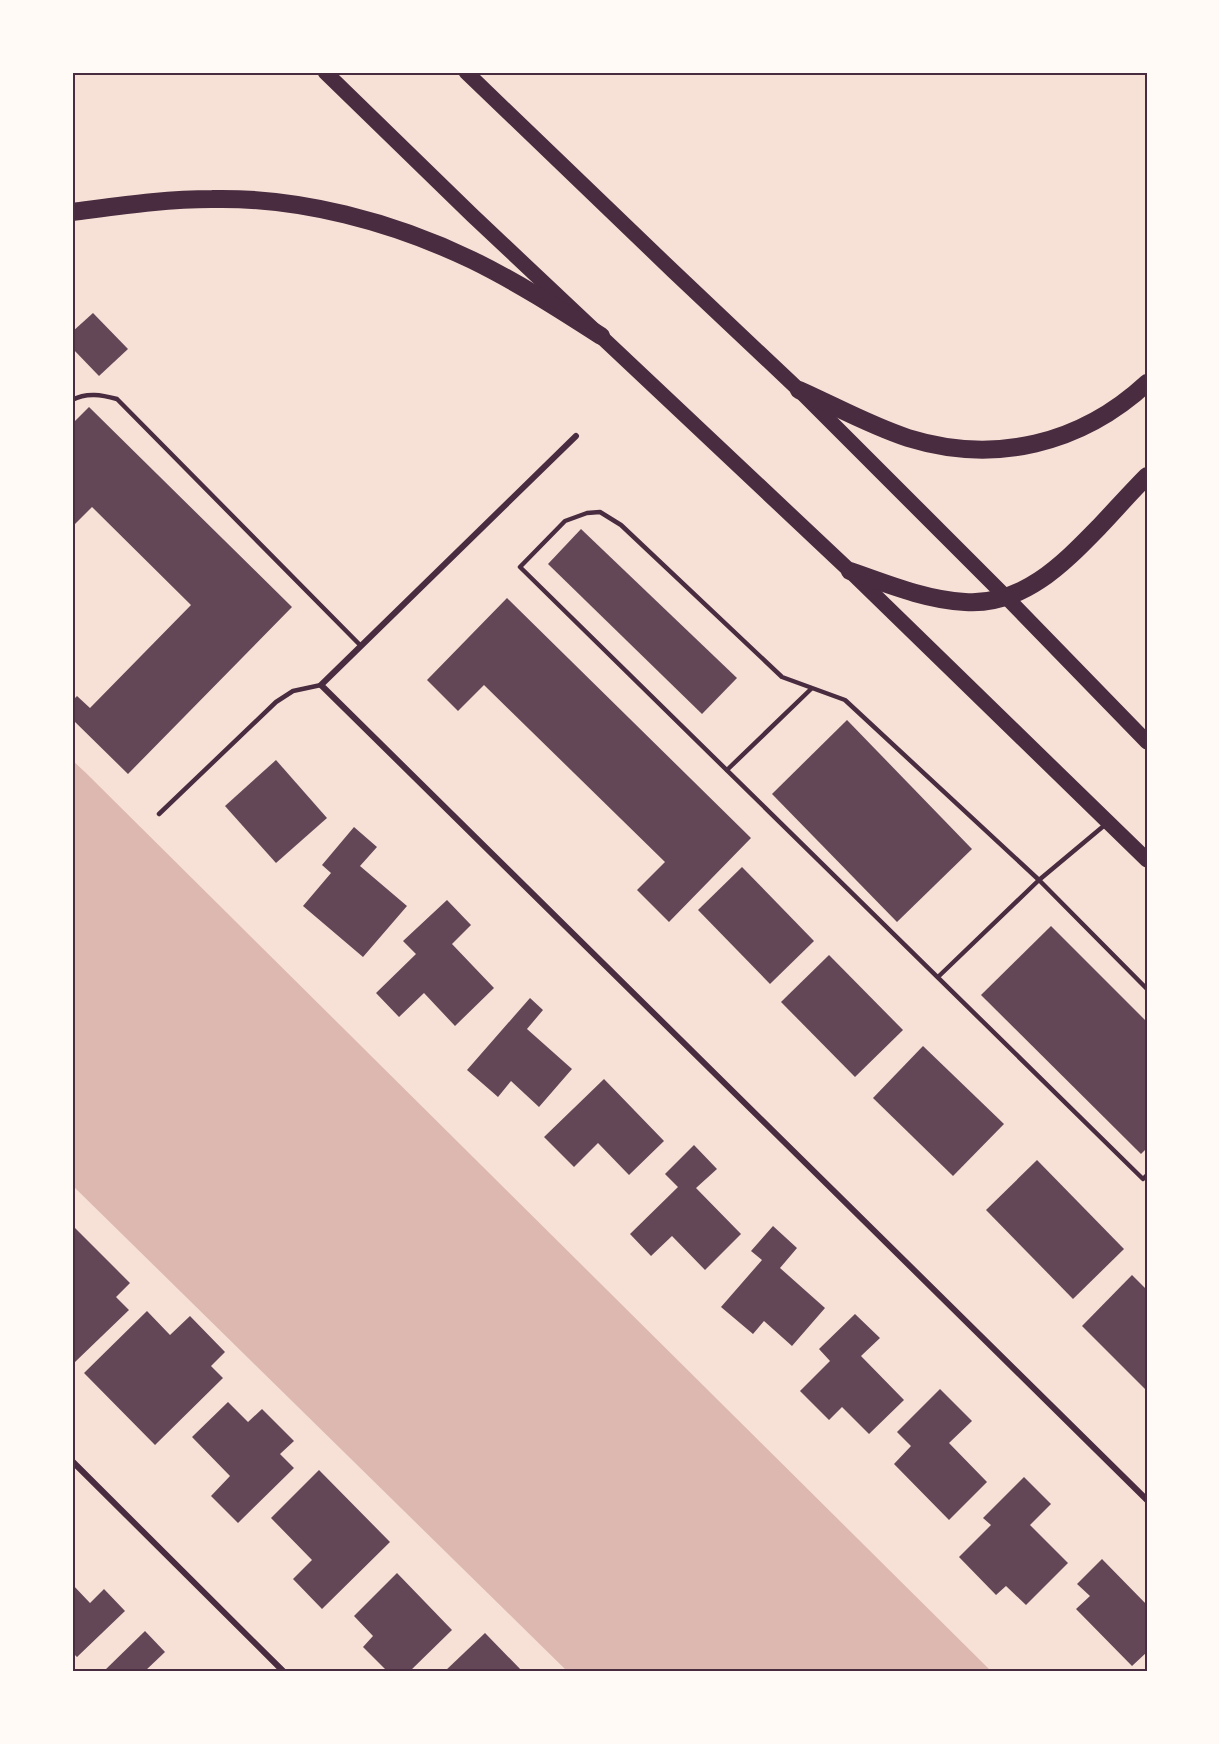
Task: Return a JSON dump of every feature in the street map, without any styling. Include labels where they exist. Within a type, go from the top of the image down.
[{"type":"highway","points":[[72,212],[138,204],[213,199],[312,208],[367,220],[399,229],[471,259],[510,280],[601,336]]},
{"type":"highway","points":[[799,390],[908,438],[940,446],[1004,449],[1056,439],[1084,427],[1113,411],[1147,384]]},
{"type":"highway","points":[[850,572],[946,600],[966,602],[1007,598],[1042,580],[1057,568],[1147,476]]},
{"type":"main road","points":[[325,72],[472,215],[850,572],[1147,860]]},
{"type":"main road","points":[[466,72],[799,390],[1147,742]]},
{"type":"street","points":[[576,436],[321,685],[1147,1500]]},
{"type":"street","points":[[72,1461],[285,1672]]},
{"type":"lane","points":[[72,400],[78,396],[99,394],[117,399],[361,646]]},
{"type":"lane","points":[[1147,989],[1040,880],[845,700],[783,677],[621,525],[600,512],[587,513],[565,521],[520,567],[1143,1179],[1147,1175]]},
{"type":"lane","points":[[159,814],[276,702],[293,691],[321,685]]},
{"type":"lane","points":[[727,770],[811,689]]},
{"type":"lane","points":[[938,977],[1040,880],[1108,822]]},
{"type":"shaded area","points":[[72,760],[992,1672],[568,1672],[72,1185]]},
{"type":"building","points":[[93,313],[128,349],[99,376],[72,348],[72,332]]},
{"type":"building","points":[[89,407],[292,607],[128,774],[72,719],[72,701],[77,696],[90,708],[191,605],[92,507],[72,527],[72,424]]},
{"type":"building","points":[[581,529],[737,678],[702,714],[548,564]]},
{"type":"building","points":[[507,598],[751,838],[669,922],[637,890],[665,862],[484,685],[458,711],[427,680]]},
{"type":"building","points":[[847,720],[972,849],[897,922],[772,794]]},
{"type":"building","points":[[276,760],[327,818],[276,863],[225,806]]},
{"type":"building","points":[[354,827],[377,847],[360,866],[407,906],[363,957],[303,906],[331,873],[322,865]]},
{"type":"building","points":[[742,867],[814,941],[770,984],[698,910]]},
{"type":"building","points":[[447,900],[471,925],[452,944],[494,988],[455,1026],[424,993],[399,1017],[376,993],[416,954],[403,941]]},
{"type":"building","points":[[1051,926],[1147,1022],[1147,1148],[1141,1154],[981,995]]},
{"type":"building","points":[[829,955],[903,1030],[855,1077],[781,1002]]},
{"type":"building","points":[[530,998],[543,1010],[527,1029],[572,1069],[539,1107],[511,1081],[498,1097],[467,1070]]},
{"type":"building","points":[[923,1046],[1004,1124],[953,1176],[873,1098]]},
{"type":"building","points":[[604,1079],[664,1141],[629,1175],[598,1143],[574,1167],[544,1137]]},
{"type":"building","points":[[694,1145],[717,1169],[696,1188],[741,1234],[705,1270],[672,1236],[651,1256],[630,1234],[678,1187],[665,1174]]},
{"type":"building","points":[[1037,1160],[1124,1249],[1073,1299],[986,1210]]},
{"type":"building","points":[[72,1225],[130,1283],[116,1297],[129,1310],[75,1362],[72,1359]]},
{"type":"building","points":[[773,1226],[797,1248],[780,1268],[825,1308],[792,1346],[764,1321],[753,1334],[721,1307],[762,1260],[751,1251]]},
{"type":"building","points":[[1132,1275],[1147,1290],[1147,1391],[1082,1326]]},
{"type":"building","points":[[147,1311],[170,1335],[190,1316],[225,1352],[211,1366],[223,1378],[155,1445],[84,1373]]},
{"type":"building","points":[[855,1314],[880,1338],[861,1356],[904,1400],[869,1434],[842,1407],[829,1420],[800,1391],[830,1361],[819,1349]]},
{"type":"building","points":[[940,1389],[972,1421],[949,1443],[987,1482],[949,1520],[894,1464],[911,1446],[897,1432]]},
{"type":"building","points":[[228,1402],[248,1422],[262,1409],[294,1441],[280,1454],[294,1468],[238,1523],[211,1496],[230,1476],[192,1437]]},
{"type":"building","points":[[319,1470],[390,1542],[322,1609],[293,1579],[312,1560],[271,1518]]},
{"type":"building","points":[[1024,1477],[1051,1504],[1030,1525],[1068,1563],[1026,1605],[1006,1586],[996,1595],[959,1557],[991,1525],[983,1518]]},
{"type":"building","points":[[1102,1559],[1147,1605],[1147,1652],[1132,1666],[1076,1609],[1090,1596],[1077,1584]]},
{"type":"building","points":[[397,1573],[452,1630],[409,1672],[388,1672],[363,1647],[373,1636],[354,1616]]},
{"type":"building","points":[[72,1584],[90,1603],[104,1589],[125,1611],[77,1657],[72,1652]]},
{"type":"building","points":[[145,1631],[165,1652],[144,1672],[103,1672]]},
{"type":"building","points":[[485,1633],[523,1672],[444,1672]]}]
